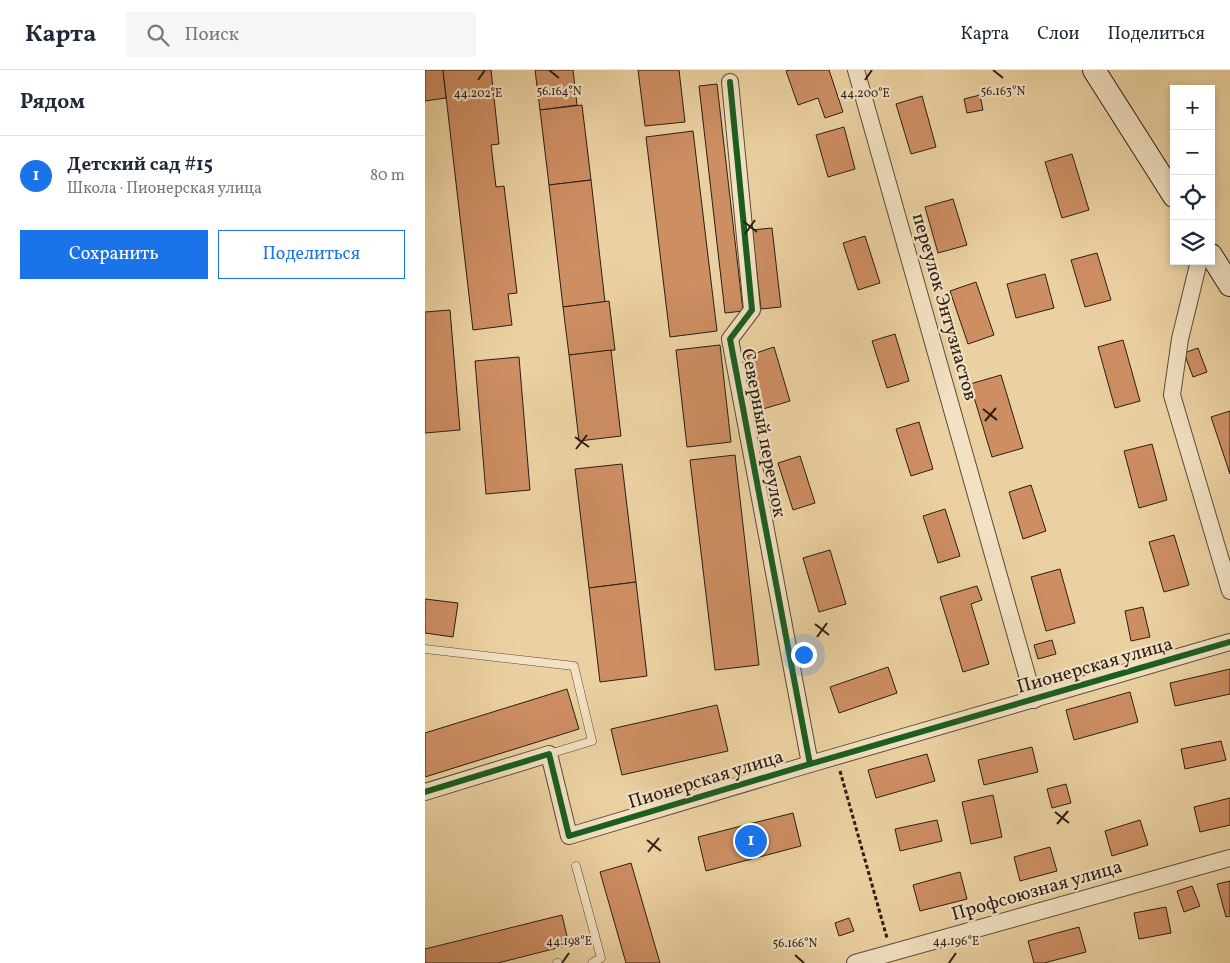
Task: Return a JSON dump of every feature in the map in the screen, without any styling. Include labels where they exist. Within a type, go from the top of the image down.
[{"type":"street","name":"переулок Энтузиастов","points":[[856,70],[1034,700]]},
{"type":"street","points":[[1094,70],[1170,190]]},
{"type":"street","name":"Северный переулок","points":[[730,82],[752,310],[730,339],[810,764]]},
{"type":"street","points":[[1215,262],[1230,285]]},
{"type":"street","points":[[1198,265],[1180,340],[1172,395],[1230,591]]},
{"type":"street","name":"Пионерская улица","points":[[549,754],[569,836],[1230,642]]},
{"type":"street","points":[[425,792],[549,754]]},
{"type":"street","name":"Профсоюзная улица","points":[[855,963],[1230,858]]},
{"type":"lane","points":[[425,649],[574,666],[592,741],[549,754]]},
{"type":"lane","points":[[576,866],[601,958],[592,963]]},
{"type":"path","points":[[836,757],[891,953]]},
{"type":"building","points":[[425,70],[443,70],[446,98],[425,101]]},
{"type":"building","points":[[443,70],[491,70],[499,144],[491,145],[496,187],[504,186],[517,293],[508,294],[512,325],[473,330]]},
{"type":"building","points":[[535,70],[573,70],[577,105],[540,110]]},
{"type":"building","points":[[638,70],[679,70],[685,122],[645,126]]},
{"type":"building","points":[[829,70],[843,112],[825,118],[818,98],[798,105],[786,71]]},
{"type":"building","points":[[717,84],[743,311],[725,313],[699,86]]},
{"type":"building","points":[[980,95],[983,110],[967,113],[964,99]]},
{"type":"building","points":[[922,96],[936,147],[911,154],[896,104]]},
{"type":"building","points":[[582,105],[591,180],[549,185],[540,110]]},
{"type":"building","points":[[844,127],[855,169],[828,177],[816,135]]},
{"type":"building","points":[[693,131],[717,331],[670,337],[646,137]]},
{"type":"building","points":[[1072,154],[1089,210],[1062,218],[1045,162]]},
{"type":"building","points":[[591,180],[605,302],[563,307],[549,185]]},
{"type":"building","points":[[953,199],[967,245],[938,253],[925,207]]},
{"type":"building","points":[[772,228],[781,307],[761,309],[752,230]]},
{"type":"building","points":[[865,236],[880,283],[858,290],[843,243]]},
{"type":"building","points":[[1097,253],[1111,300],[1085,307],[1071,260]]},
{"type":"building","points":[[1045,274],[1054,308],[1016,318],[1007,284]]},
{"type":"building","points":[[976,282],[994,335],[968,344],[950,291]]},
{"type":"building","points":[[609,301],[615,350],[569,355],[563,307]]},
{"type":"building","points":[[450,310],[460,430],[425,433],[425,312]]},
{"type":"building","points":[[895,334],[909,381],[887,388],[872,341]]},
{"type":"building","points":[[1123,340],[1140,401],[1115,408],[1098,347]]},
{"type":"building","points":[[720,345],[731,442],[687,447],[676,350]]},
{"type":"building","points":[[774,347],[790,401],[763,409],[747,356]]},
{"type":"building","points":[[1198,348],[1207,372],[1193,377],[1184,353]]},
{"type":"building","points":[[611,350],[621,436],[579,441],[569,355]]},
{"type":"building","points":[[519,357],[530,490],[486,494],[475,361]]},
{"type":"building","points":[[1001,375],[1023,448],[992,457],[970,384]]},
{"type":"building","points":[[1230,411],[1230,474],[1211,417]]},
{"type":"building","points":[[919,422],[933,469],[911,476],[896,429]]},
{"type":"building","points":[[1152,444],[1167,500],[1139,508],[1124,451]]},
{"type":"building","points":[[735,455],[759,665],[715,670],[690,460]]},
{"type":"building","points":[[800,456],[815,503],[793,510],[778,463]]},
{"type":"building","points":[[622,464],[636,582],[589,588],[575,469]]},
{"type":"building","points":[[1031,485],[1046,531],[1023,539],[1009,492]]},
{"type":"building","points":[[945,509],[960,556],[938,563],[923,516]]},
{"type":"building","points":[[1174,535],[1189,585],[1164,592],[1149,542]]},
{"type":"building","points":[[830,550],[846,604],[819,612],[803,558]]},
{"type":"building","points":[[1060,569],[1075,623],[1046,631],[1031,577]]},
{"type":"building","points":[[636,582],[647,676],[600,682],[589,588]]},
{"type":"building","points":[[977,586],[982,600],[971,604],[989,664],[963,672],[940,597]]},
{"type":"building","points":[[425,599],[458,603],[453,637],[425,633]]},
{"type":"building","points":[[1143,607],[1150,637],[1131,641],[1125,611]]},
{"type":"building","points":[[1052,640],[1056,654],[1038,659],[1034,645]]},
{"type":"building","points":[[888,667],[897,693],[839,713],[830,687]]},
{"type":"building","points":[[1230,669],[1230,694],[1175,706],[1170,683]]},
{"type":"building","points":[[567,689],[579,729],[425,777],[425,733]]},
{"type":"building","points":[[1130,692],[1138,722],[1074,740],[1066,710]]},
{"type":"building","points":[[717,705],[728,751],[622,775],[611,729]]},
{"type":"building","points":[[1221,741],[1226,760],[1185,769],[1181,749]]},
{"type":"building","points":[[1032,747],[1038,772],[984,785],[978,760]]},
{"type":"building","points":[[927,754],[935,781],[876,798],[868,770]]},
{"type":"building","points":[[1066,784],[1071,803],[1052,808],[1047,789]]},
{"type":"building","points":[[993,795],[1002,837],[971,844],[962,802]]},
{"type":"building","points":[[1230,798],[1230,825],[1200,832],[1194,807]]},
{"type":"building","points":[[793,813],[801,846],[706,871],[698,837]]},
{"type":"building","points":[[937,820],[942,841],[900,851],[895,829]]},
{"type":"building","points":[[1140,820],[1148,845],[1112,856],[1105,831]]},
{"type":"building","points":[[1050,847],[1057,871],[1020,881],[1014,857]]},
{"type":"building","points":[[631,863],[660,963],[626,963],[600,872]]},
{"type":"building","points":[[960,872],[967,899],[920,911],[913,885]]},
{"type":"building","points":[[1230,881],[1230,916],[1226,917],[1217,884]]},
{"type":"building","points":[[1192,886],[1200,906],[1184,912],[1177,891]]},
{"type":"building","points":[[1166,907],[1171,933],[1139,939],[1134,913]]},
{"type":"building","points":[[562,915],[569,945],[498,963],[425,963],[425,949]]},
{"type":"building","points":[[849,918],[854,931],[839,936],[835,923]]},
{"type":"building","points":[[1079,927],[1086,952],[1044,963],[1034,963],[1028,941]]},
{"type":"cycle path","points":[[730,82],[752,310],[730,339],[810,764]]},
{"type":"cycle path","points":[[425,792],[549,754],[569,836],[1230,642]]},
{"type":"place","name":"Детский сад #15","points":[[751,841]]}]
